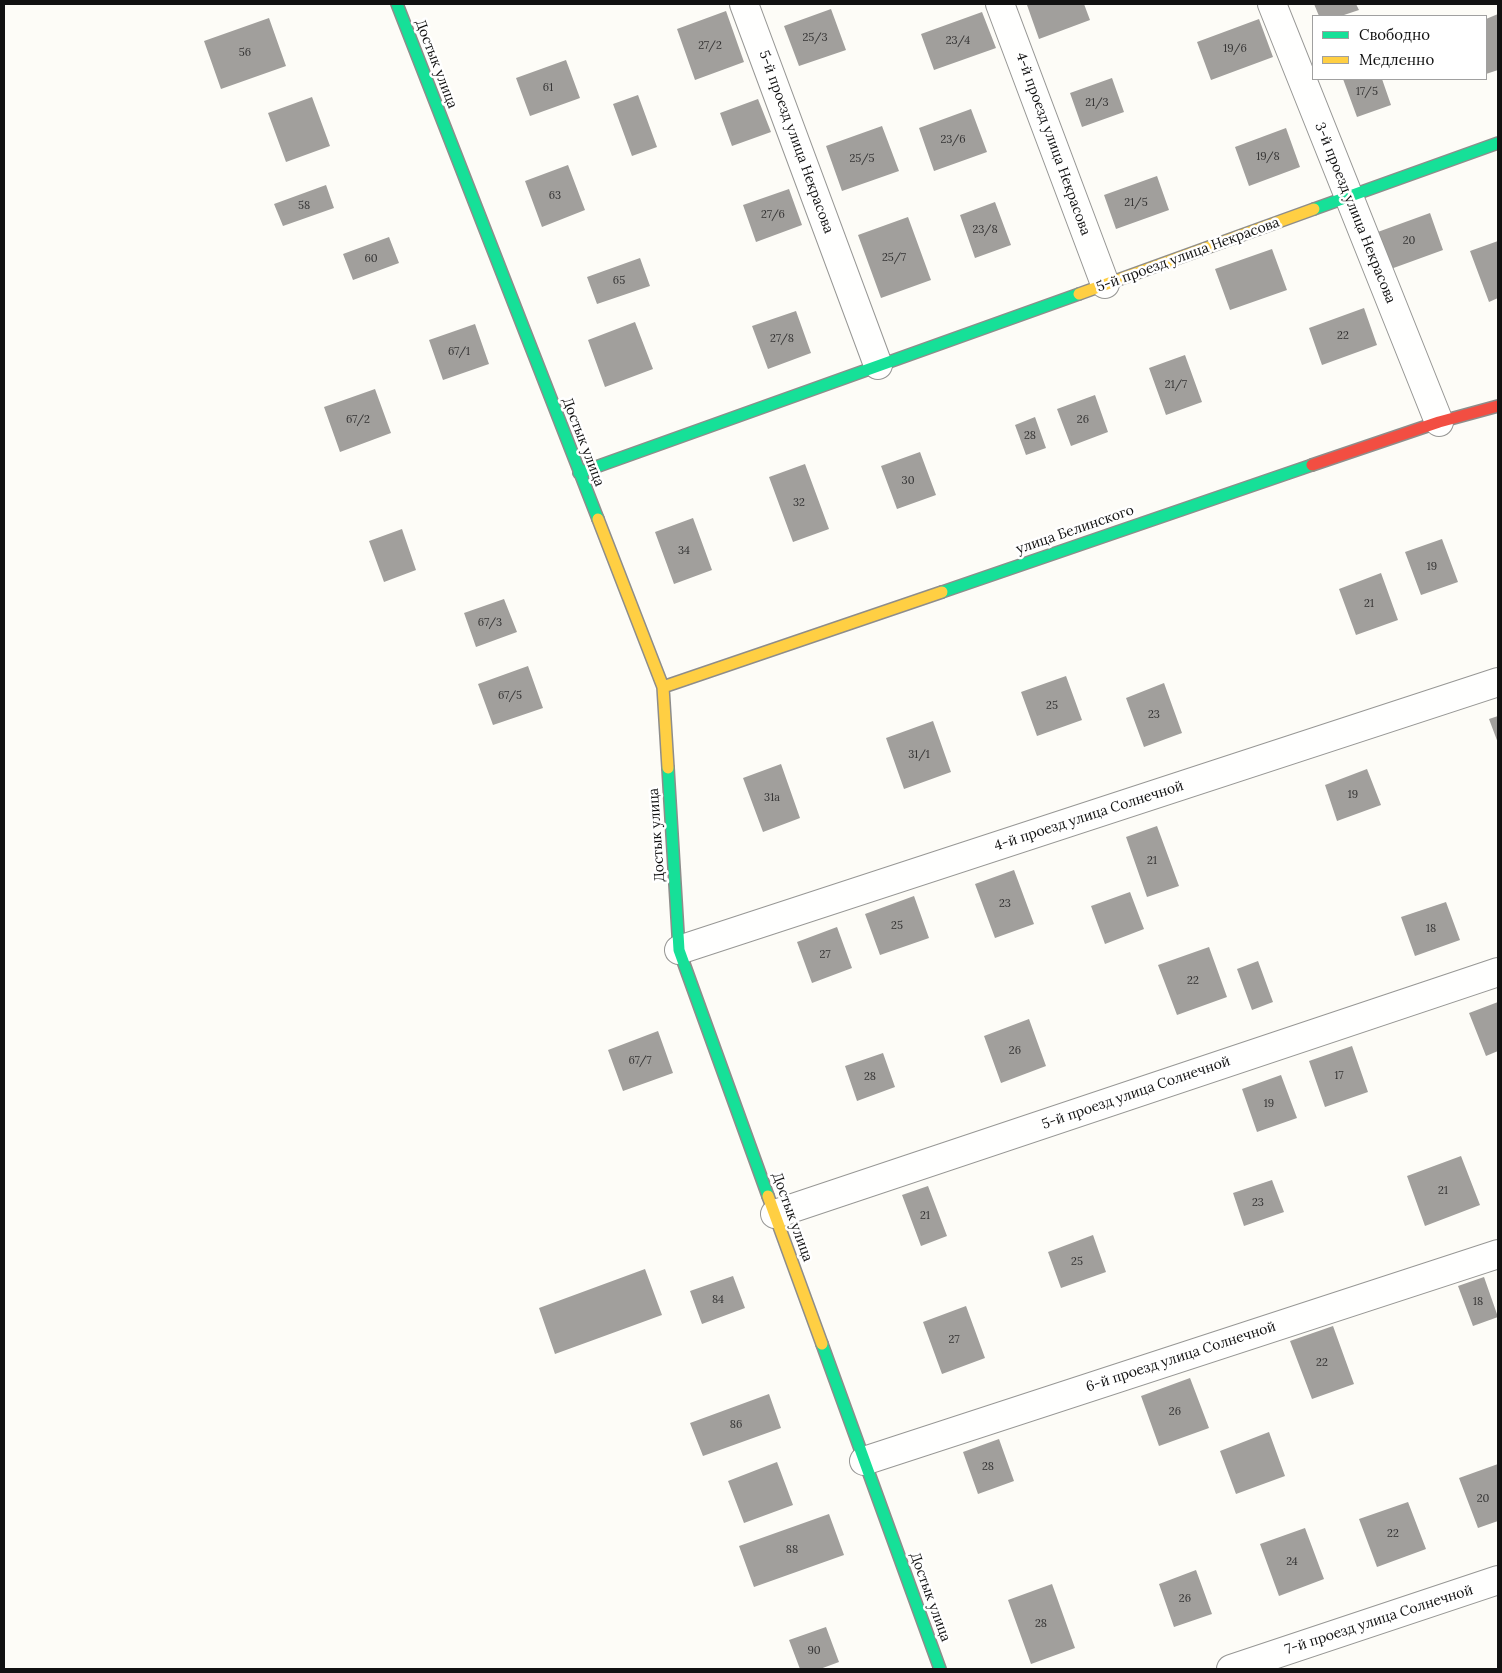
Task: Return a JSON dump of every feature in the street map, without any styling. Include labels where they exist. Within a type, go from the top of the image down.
[{"type":"street","name":"Достык улица","points":[[396,4],[663,686],[679,950],[940,1669]]},
{"type":"street","name":"5-й проезд улица Некрасова","points":[[744,4],[878,365]]},
{"type":"street","name":"4-й проезд улица Некрасова","points":[[1000,4],[1105,284]]},
{"type":"street","name":"3-й проезд улица Некрасова","points":[[1272,4],[1439,422]]},
{"type":"street","name":"5-й проезд улица Некрасова","points":[[579,472],[1498,143]]},
{"type":"street","name":"улица Белинского","points":[[663,686],[1439,422],[1498,406]]},
{"type":"street","name":"4-й проезд улица Солнечной","points":[[679,950],[1498,682]]},
{"type":"street","name":"5-й проезд улица Солнечной","points":[[774,1214],[1498,972]]},
{"type":"street","name":"6-й проезд улица Солнечной","points":[[864,1461],[1498,1254]]},
{"type":"street","name":"7-й проезд улица Солнечной","points":[[1231,1669],[1498,1580]]},
{"type":"building","points":[[1084,4],[1090,20],[1039,39],[1027,5]]},
{"type":"building","points":[[1314,4],[1356,4],[1359,10],[1344,15],[1319,15]]},
{"type":"building","points":[[831,9],[846,50],[799,66],[784,26]]},
{"type":"building","points":[[726,11],[744,62],[695,80],[677,29]]},
{"type":"building","points":[[982,12],[996,48],[934,70],[921,34]]},
{"type":"building","points":[[1498,14],[1498,70],[1487,74],[1487,19]]},
{"type":"building","points":[[269,18],[286,66],[221,89],[204,41]]},
{"type":"building","points":[[1259,19],[1273,57],[1211,80],[1197,42]]},
{"type":"building","points":[[566,60],[580,98],[530,116],[516,78]]},
{"type":"building","points":[[1112,78],[1124,112],[1082,127],[1070,93]]},
{"type":"building","points":[[1343,80],[1382,80],[1391,105],[1357,117]]},
{"type":"building","points":[[638,95],[657,147],[632,156],[613,104]]},
{"type":"building","points":[[312,97],[330,146],[286,162],[268,113]]},
{"type":"building","points":[[758,99],[771,132],[732,146],[720,113]]},
{"type":"building","points":[[971,109],[987,152],[934,171],[919,128]]},
{"type":"building","points":[[882,126],[899,171],[842,191],[826,146]]},
{"type":"building","points":[[1286,128],[1300,167],[1249,186],[1235,147]]},
{"type":"building","points":[[568,165],[585,210],[542,227],[525,181]]},
{"type":"building","points":[[1157,176],[1169,210],[1116,229],[1104,195]]},
{"type":"building","points":[[326,185],[334,208],[283,226],[274,204]]},
{"type":"building","points":[[789,189],[802,225],[756,242],[743,205]]},
{"type":"building","points":[[995,202],[1011,245],[975,258],[960,215]]},
{"type":"building","points":[[1430,213],[1443,250],[1388,270],[1375,233]]},
{"type":"building","points":[[908,217],[931,280],[881,298],[858,235]]},
{"type":"building","points":[[389,237],[399,263],[353,280],[343,254]]},
{"type":"building","points":[[1498,241],[1498,298],[1489,302],[1470,251]]},
{"type":"building","points":[[1272,249],[1287,290],[1230,310],[1215,269]]},
{"type":"building","points":[[640,258],[650,286],[597,304],[587,277]]},
{"type":"building","points":[[1364,308],[1377,345],[1322,365],[1309,328]]},
{"type":"building","points":[[796,311],[811,353],[768,369],[752,326]]},
{"type":"building","points":[[635,322],[653,369],[605,387],[588,340]]},
{"type":"building","points":[[475,324],[489,364],[443,380],[429,340]]},
{"type":"building","points":[[1185,355],[1202,402],[1166,415],[1149,368]]},
{"type":"building","points":[[375,389],[391,433],[340,452],[324,407]]},
{"type":"building","points":[[1095,395],[1108,432],[1071,446],[1057,409]]},
{"type":"building","points":[[1035,417],[1046,448],[1026,455],[1015,425]]},
{"type":"building","points":[[920,452],[936,495],[897,509],[881,466]]},
{"type":"building","points":[[805,464],[829,529],[793,542],[769,477]]},
{"type":"building","points":[[693,518],[712,570],[674,584],[655,532]]},
{"type":"building","points":[[402,529],[416,570],[384,582],[369,541]]},
{"type":"building","points":[[1442,539],[1458,582],[1421,595],[1405,552]]},
{"type":"building","points":[[1381,573],[1398,620],[1356,635],[1339,589]]},
{"type":"building","points":[[504,599],[517,632],[476,647],[464,613]]},
{"type":"building","points":[[528,666],[543,708],[493,725],[478,684]]},
{"type":"building","points":[[1066,676],[1082,720],[1037,736],[1021,692]]},
{"type":"building","points":[[1164,683],[1182,733],[1144,747],[1126,698]]},
{"type":"building","points":[[1498,716],[1498,743],[1489,719]]},
{"type":"building","points":[[933,721],[951,772],[904,789],[886,738]]},
{"type":"building","points":[[781,764],[800,818],[763,832],[743,778]]},
{"type":"building","points":[[1367,769],[1381,805],[1337,821],[1325,785]]},
{"type":"building","points":[[1157,826],[1179,886],[1147,897],[1126,837]]},
{"type":"building","points":[[1014,870],[1034,924],[995,938],[975,884]]},
{"type":"building","points":[[1130,892],[1144,929],[1105,944],[1091,906]]},
{"type":"building","points":[[914,896],[929,938],[880,955],[865,914]]},
{"type":"building","points":[[1446,902],[1460,940],[1415,956],[1401,917]]},
{"type":"building","points":[[837,927],[852,968],[812,983],[797,942]]},
{"type":"building","points":[[1209,947],[1227,997],[1177,1015],[1158,965]]},
{"type":"building","points":[[1258,961],[1273,1002],[1252,1010],[1237,969]]},
{"type":"building","points":[[1498,1002],[1498,1051],[1486,1056],[1469,1013]]},
{"type":"building","points":[[1029,1019],[1046,1066],[1001,1083],[984,1036]]},
{"type":"building","points":[[658,1031],[673,1073],[623,1091],[608,1050]]},
{"type":"building","points":[[1352,1046],[1368,1092],[1325,1107],[1309,1061]]},
{"type":"building","points":[[883,1053],[895,1087],[857,1101],[845,1066]]},
{"type":"building","points":[[1281,1075],[1297,1118],[1257,1132],[1242,1089]]},
{"type":"building","points":[[1461,1156],[1480,1205],[1425,1226],[1407,1176]]},
{"type":"building","points":[[1272,1180],[1284,1212],[1244,1226],[1233,1193]]},
{"type":"building","points":[[928,1186],[947,1236],[921,1246],[902,1195]]},
{"type":"building","points":[[1093,1235],[1106,1272],[1061,1288],[1048,1252]]},
{"type":"building","points":[[645,1269],[662,1315],[555,1354],[539,1308]]},
{"type":"building","points":[[733,1276],[745,1308],[702,1324],[690,1291]]},
{"type":"building","points":[[1484,1277],[1498,1317],[1473,1326],[1458,1286]]},
{"type":"building","points":[[966,1306],[985,1358],[942,1374],[923,1322]]},
{"type":"building","points":[[1333,1326],[1354,1384],[1312,1399],[1290,1341]]},
{"type":"building","points":[[1190,1378],[1209,1428],[1159,1446],[1141,1396]]},
{"type":"building","points":[[769,1394],[781,1428],[703,1456],[690,1423]]},
{"type":"building","points":[[1269,1432],[1285,1476],[1236,1494],[1220,1451]]},
{"type":"building","points":[[999,1439],[1014,1481],[978,1494],[963,1452]]},
{"type":"building","points":[[777,1462],[793,1505],[744,1523],[728,1481]]},
{"type":"building","points":[[1498,1464],[1498,1521],[1478,1528],[1459,1478]]},
{"type":"building","points":[[1408,1502],[1426,1549],[1377,1567],[1359,1519]]},
{"type":"building","points":[[829,1514],[844,1555],[754,1587],[739,1546]]},
{"type":"building","points":[[1305,1528],[1324,1579],[1279,1596],[1260,1544]]},
{"type":"building","points":[[1196,1570],[1212,1614],[1174,1627],[1159,1584]]},
{"type":"building","points":[[1052,1584],[1075,1648],[1031,1664],[1008,1600]]},
{"type":"building","points":[[826,1627],[839,1662],[820,1669],[800,1669],[789,1640]]},
{"type":"traffic: fast","points":[[397,4],[598,519]]},
{"type":"traffic: fast","points":[[1314,209],[1498,143]]},
{"type":"traffic: fast","points":[[579,473],[1079,294]]},
{"type":"traffic: fast","points":[[942,592],[1312,465]]},
{"type":"traffic: fast","points":[[668,768],[679,950],[768,1196]]},
{"type":"traffic: fast","points":[[822,1344],[940,1669]]},
{"type":"traffic: slow","points":[[1079,294],[1314,209]]},
{"type":"traffic: slow","points":[[598,519],[663,687],[668,768]]},
{"type":"traffic: slow","points":[[663,687],[942,592]]},
{"type":"traffic: slow","points":[[768,1196],[822,1344]]},
{"type":"traffic: jam","points":[[1312,465],[1439,422],[1498,406]]}]
